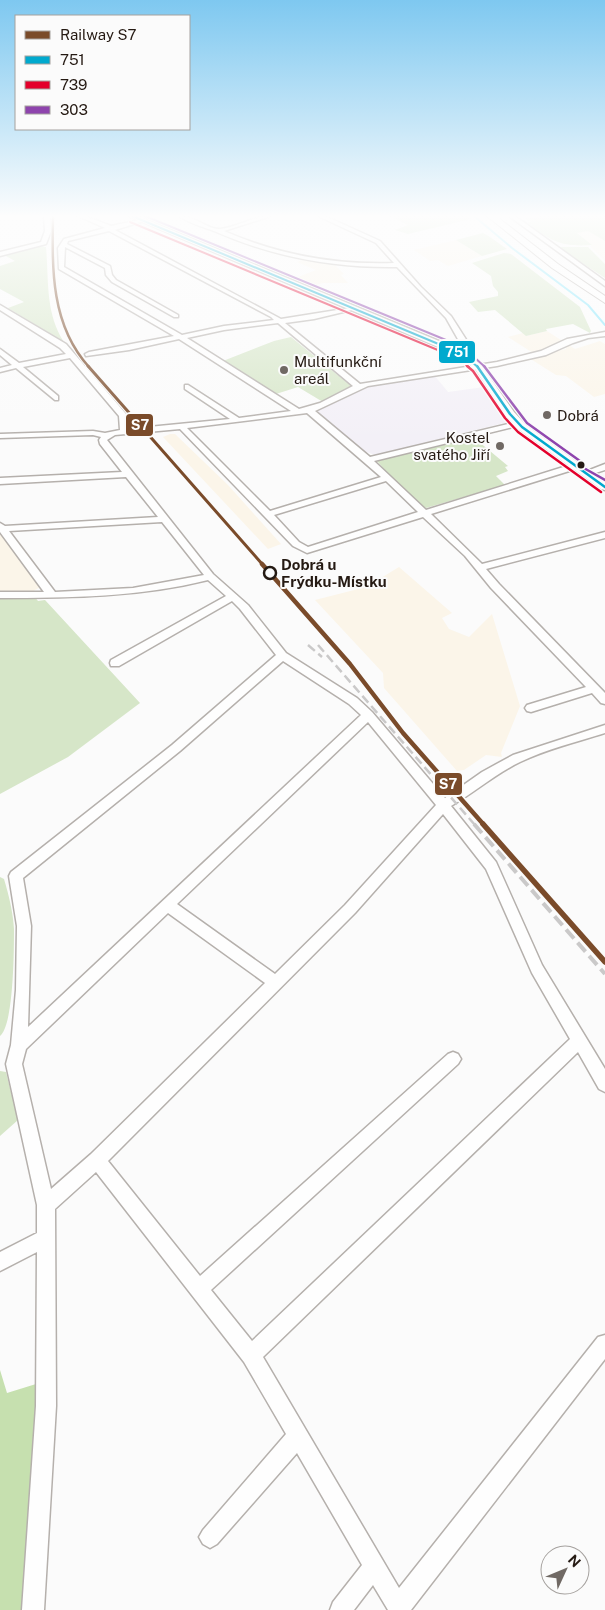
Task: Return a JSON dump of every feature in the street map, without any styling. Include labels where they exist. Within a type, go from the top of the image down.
[{"type":"highway","points":[[592,291],[605,300]]},
{"type":"main road","points":[[313,291],[443,344],[465,356],[478,366],[518,423],[605,487]]},
{"type":"street","points":[[99,291],[182,338],[297,411]]},
{"type":"street","points":[[132,291],[176,316]]},
{"type":"street","points":[[224,291],[280,322],[358,386]]},
{"type":"street","points":[[421,291],[449,317],[463,341],[465,356]]},
{"type":"street","points":[[0,307],[63,346],[122,416],[124,432]]},
{"type":"street","points":[[89,354],[182,338],[224,328],[314,317],[354,308]]},
{"type":"street","points":[[0,436],[96,433],[106,436],[124,432],[183,428],[309,410],[358,386],[497,364],[543,353],[570,341],[605,334]]},
{"type":"street","points":[[0,352],[18,365],[19,368],[55,398]]},
{"type":"street","points":[[0,370],[71,356]]},
{"type":"street","points":[[188,387],[237,420]]},
{"type":"street","points":[[309,410],[369,460],[461,546],[494,586],[605,700]]},
{"type":"street","points":[[369,460],[518,423]]},
{"type":"street","points":[[183,428],[296,544],[308,550],[424,512],[581,469],[605,467]]},
{"type":"street","points":[[106,436],[103,440],[104,444],[210,576],[233,596],[253,618],[282,656],[353,701],[368,715],[491,866],[537,969],[605,1084]]},
{"type":"street","points":[[0,480],[128,474]]},
{"type":"street","points":[[268,514],[387,478]]},
{"type":"street","points":[[1,527],[165,519]]},
{"type":"street","points":[[1,527],[52,595]]},
{"type":"street","points":[[481,568],[605,535]]},
{"type":"street","points":[[0,595],[52,595],[136,591],[191,582],[210,576]]},
{"type":"street","points":[[115,663],[233,596]]},
{"type":"street","points":[[33,1610],[46,1406],[46,1205],[14,1064],[19,1045],[23,990],[24,926],[16,876],[176,748],[282,656]]},
{"type":"street","points":[[531,708],[594,689]]},
{"type":"street","points":[[19,1045],[368,715]]},
{"type":"street","points":[[46,1205],[97,1160],[350,909],[443,805],[462,794],[486,775],[517,758],[605,729]]},
{"type":"street","points":[[167,905],[276,983]]},
{"type":"street","points":[[251,1354],[579,1041]]},
{"type":"street","points":[[199,1289],[453,1059]]},
{"type":"street","points":[[97,1160],[251,1354],[399,1608],[605,1344]]},
{"type":"street","points":[[0,1262],[46,1238]]},
{"type":"street","points":[[210,1537],[298,1436]]},
{"type":"street","points":[[340,1610],[374,1566]]},
{"type":"shaded area","points":[[547,331],[564,342],[533,353],[508,337],[523,333],[526,336]]},
{"type":"shaded area","points":[[600,341],[605,344],[605,394],[594,397],[566,376],[556,375],[529,358],[566,349],[567,344],[575,349]]},
{"type":"shaded area","points":[[434,375],[448,392],[484,387],[508,422],[375,455],[364,451],[322,417],[317,410],[367,386]]},
{"type":"shaded area","points":[[175,434],[228,485],[281,544],[268,549],[163,437]]},
{"type":"shaded area","points":[[0,533],[40,587],[32,592],[0,592]]},
{"type":"shaded area","points":[[399,567],[452,613],[442,618],[449,629],[469,637],[492,614],[520,706],[501,753],[502,757],[486,755],[464,770],[457,771],[384,688],[383,673],[315,600],[366,587]]},
{"type":"green space","points":[[4,291],[49,291],[54,320],[64,342],[8,308],[24,302]]},
{"type":"green space","points":[[559,291],[580,307],[591,331],[590,333],[573,324],[546,329],[547,331],[526,336],[495,310],[478,312],[469,302],[498,296],[498,292]]},
{"type":"green space","name":"Multifunkční areál","points":[[291,337],[351,386],[323,402],[298,387],[276,394],[223,361],[274,341]]},
{"type":"green space","points":[[472,436],[508,466],[505,467],[508,471],[496,476],[505,485],[426,508],[420,506],[407,495],[377,461]]},
{"type":"green space","points":[[34,596],[38,601],[45,600],[140,703],[68,757],[0,794],[0,597]]},
{"type":"green space","points":[[0,877],[4,879],[8,892],[14,929],[11,1002],[5,1029],[0,1036]]},
{"type":"green space","points":[[0,1071],[6,1072],[18,1120],[0,1136]]},
{"type":"green space","points":[[0,1370],[7,1393],[36,1384],[33,1477],[23,1610],[0,1610]]},
{"type":"waterway","points":[[570,291],[588,305],[605,325]]},
{"type":"railway","points":[[308,645],[322,657]]},
{"type":"railway","points":[[318,645],[475,825]]},
{"type":"railway","points":[[474,824],[605,974]]},
{"type":"rail line","name":"S7","points":[[55,291],[62,320],[78,355],[350,664],[403,733],[605,962]]},
{"type":"transit line","name":"739","points":[[296,291],[457,358],[473,371],[505,418],[518,432],[601,492]]},
{"type":"transit line","name":"751","points":[[312,291],[460,353],[478,367],[510,414],[522,427],[605,487]]},
{"type":"transit line","name":"303","points":[[327,291],[463,347],[482,364],[527,423],[580,461],[582,467],[605,480]]},
{"type":"place","name":"Multifunkční areál","points":[[284,370]]},
{"type":"place","name":"Dobrá","points":[[547,415]]},
{"type":"place","name":"Kostel svatého Jiří","points":[[500,446]]},
{"type":"place","name":"Dobrá u Frýdku-Místku","points":[[270,573]]}]
